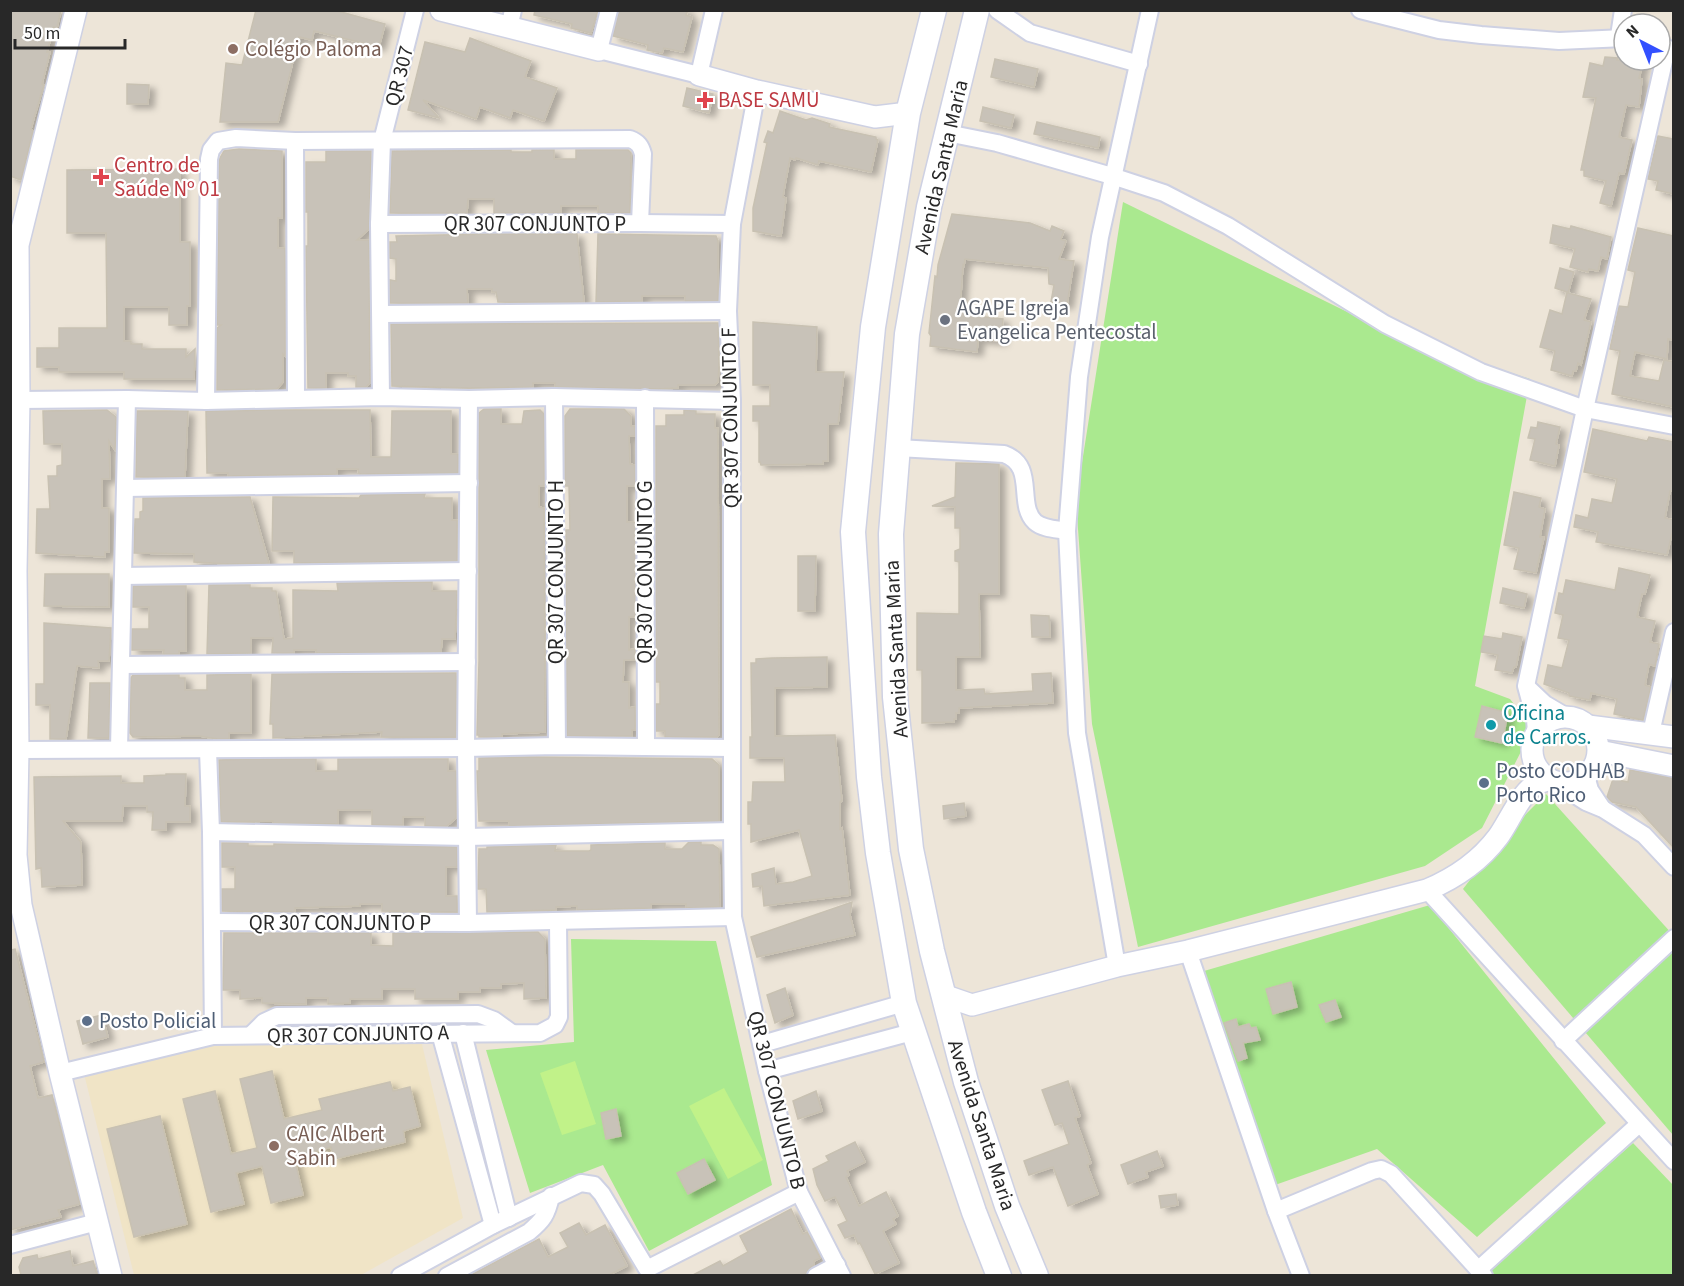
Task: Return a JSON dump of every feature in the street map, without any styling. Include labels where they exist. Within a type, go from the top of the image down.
[{"type":"main road","name":"Avenida Santa Maria","points":[[934,10],[908,113],[873,327],[853,532],[865,733],[878,853],[903,1003],[974,1212],[999,1275]]},
{"type":"main road","name":"Avenida Santa Maria","points":[[977,10],[929,207],[907,334],[891,534],[895,697],[911,849],[932,951],[966,1082],[1007,1206],[1036,1275]]},
{"type":"main road","points":[[873,327],[907,334]]},
{"type":"main road","points":[[865,733],[873,754],[886,812],[897,815],[907,814]]},
{"type":"main road","points":[[878,853],[899,848],[911,849]]},
{"type":"main road","points":[[974,1212],[1007,1206]]},
{"type":"main road","points":[[987,1246],[1019,1236]]},
{"type":"street","points":[[76,10],[14,244],[19,400],[13,571],[18,750],[16,905],[111,1275]]},
{"type":"street","name":"QR 307","points":[[381,397],[379,224],[382,141],[415,10]]},
{"type":"street","points":[[441,10],[511,19],[599,50],[757,91],[875,117],[908,113]]},
{"type":"street","points":[[599,50],[609,10]]},
{"type":"street","points":[[699,75],[714,10]]},
{"type":"street","points":[[997,10],[1030,33],[1139,64]]},
{"type":"street","points":[[1117,966],[1077,733],[1066,531],[1079,377],[1100,237],[1150,10]]},
{"type":"street","points":[[1360,10],[1439,30],[1481,35],[1558,41],[1612,38]]},
{"type":"street","points":[[1662,72],[1526,686],[1535,719],[1533,759],[1539,771],[1586,802],[1603,809],[1644,835],[1674,867]]},
{"type":"street","name":"QR 307 CONJUNTO F","points":[[732,831],[732,400],[728,311],[732,224],[757,91]]},
{"type":"street","points":[[875,117],[903,140]]},
{"type":"street","points":[[947,133],[997,143],[1164,193],[1190,204],[1228,226],[1384,324],[1481,372],[1586,409],[1674,426]]},
{"type":"street","name":"QR 307 CONJUNTO P","points":[[206,400],[209,159],[211,150],[218,141],[226,138],[295,141],[630,139],[636,141],[643,154],[640,223],[379,224]]},
{"type":"street","points":[[295,141],[296,397]]},
{"type":"street","points":[[640,223],[732,224]]},
{"type":"street","points":[[381,314],[728,311]]},
{"type":"street","points":[[19,400],[206,400],[296,397],[732,400]]},
{"type":"street","name":"QR 307 CONJUNTO H","points":[[554,397],[557,746]]},
{"type":"street","name":"QR 307 CONJUNTO G","points":[[645,398],[646,747]]},
{"type":"street","points":[[119,749],[127,399]]},
{"type":"street","points":[[469,399],[466,748],[468,923],[733,917]]},
{"type":"street","points":[[898,448],[1012,456],[1023,471],[1029,512],[1034,521],[1042,527],[1066,531]]},
{"type":"street","points":[[125,488],[468,483]]},
{"type":"street","points":[[123,576],[468,571]]},
{"type":"street","points":[[1651,733],[1674,632]]},
{"type":"street","points":[[121,665],[467,662]]},
{"type":"street","points":[[1526,686],[1545,705],[1567,717]]},
{"type":"street","points":[[944,995],[972,1005],[1117,966],[1188,951],[1427,891],[1460,873],[1497,838],[1526,794],[1536,784],[1552,780],[1573,781],[1586,776],[1593,767],[1599,751],[1597,740],[1588,726],[1578,719],[1555,718],[1536,733]]},
{"type":"street","points":[[1588,726],[1674,737]]},
{"type":"street","points":[[18,750],[557,746],[732,748]]},
{"type":"street","points":[[208,750],[213,1036]]},
{"type":"street","points":[[1599,751],[1674,766]]},
{"type":"street","points":[[1507,822],[1533,759]]},
{"type":"street","points":[[1586,776],[1590,790],[1603,809]]},
{"type":"street","points":[[211,831],[467,837],[732,831]]},
{"type":"street","name":"QR 307 CONJUNTO B","points":[[732,831],[733,917],[767,1071],[799,1192],[839,1270]]},
{"type":"street","points":[[1427,891],[1674,1161]]},
{"type":"street","name":"QR 307 CONJUNTO P","points":[[212,922],[468,923]]},
{"type":"street","name":"QR 307 CONJUNTO A","points":[[60,1073],[213,1036],[540,1033],[555,1025],[559,1017],[558,922]]},
{"type":"street","points":[[1563,1041],[1674,938]]},
{"type":"street","points":[[1188,951],[1276,1211],[1301,1275]]},
{"type":"street","points":[[762,1044],[903,1003]]},
{"type":"street","points":[[953,1033],[972,1005]]},
{"type":"street","points":[[251,1035],[264,1022],[277,1016],[455,1014],[487,1016],[512,1033]]},
{"type":"street","points":[[767,1071],[912,1032]]},
{"type":"street","points":[[440,1033],[493,1225]]},
{"type":"street","points":[[464,1033],[509,1218]]},
{"type":"street","points":[[1276,1211],[1381,1169],[1391,1174],[1481,1272],[1639,1124]]},
{"type":"street","points":[[400,1275],[493,1225],[581,1183],[594,1185],[602,1194],[641,1272],[799,1192]]},
{"type":"street","points":[[447,1275],[529,1232],[548,1213],[552,1196]]},
{"type":"street","points":[[10,1245],[97,1222]]},
{"type":"street","points":[[816,1275],[839,1270]]},
{"type":"shaded area","name":"CAIC Albert Sabin","points":[[421,1040],[463,1218],[361,1275],[134,1275],[84,1074],[209,1043]]},
{"type":"green space","points":[[1123,202],[1384,330],[1530,379],[1475,686],[1510,699],[1533,728],[1482,828],[1425,866],[1138,947],[1092,724],[1076,501]]},
{"type":"green space","points":[[1546,794],[1673,935],[1673,1135],[1463,889],[1502,838]]},
{"type":"green space","points":[[1430,905],[1606,1123],[1477,1237],[1377,1149],[1275,1185],[1204,971]]},
{"type":"green space","points":[[571,939],[716,941],[772,1185],[649,1251],[603,1165],[530,1193],[486,1050],[574,1042]]},
{"type":"green space","points":[[575,1061],[596,1124],[562,1135],[540,1073]]},
{"type":"green space","points":[[724,1088],[763,1160],[728,1179],[689,1106]]},
{"type":"green space","points":[[1633,1143],[1673,1185],[1673,1275],[1495,1276],[1490,1269]]},
{"type":"building","points":[[10,10],[61,10],[57,28],[54,27],[47,52],[50,52],[42,84],[44,85],[31,129],[33,131],[21,180],[10,176]]},
{"type":"building","points":[[256,10],[334,10],[385,24],[379,47],[314,31],[312,40],[299,37],[278,122],[220,122],[226,63],[242,65]]},
{"type":"building","points":[[535,10],[598,10],[591,33],[571,28],[572,24],[534,15]]},
{"type":"building","points":[[619,10],[688,10],[686,15],[692,17],[683,52],[664,48],[662,53],[647,50],[648,45],[613,36]]},
{"type":"building","points":[[470,38],[531,61],[525,77],[557,88],[544,121],[513,110],[510,118],[480,107],[476,119],[423,100],[439,118],[408,110],[425,42],[465,52]]},
{"type":"building","points":[[1605,57],[1612,58],[1612,72],[1641,72],[1639,78],[1642,79],[1639,107],[1626,105],[1619,137],[1632,140],[1624,174],[1619,173],[1611,206],[1600,203],[1606,181],[1584,176],[1584,170],[1581,170],[1596,98],[1583,97],[1590,63],[1603,66]]},
{"type":"building","points":[[995,59],[1038,69],[1034,87],[991,77]]},
{"type":"building","points":[[127,84],[149,85],[148,104],[127,104]]},
{"type":"building","points":[[687,88],[713,94],[709,113],[683,106]]},
{"type":"building","points":[[983,107],[1014,115],[1011,128],[980,121]]},
{"type":"building","points":[[780,111],[806,120],[812,118],[830,124],[829,127],[876,137],[878,140],[871,172],[819,161],[818,165],[790,158],[783,197],[786,198],[781,236],[753,231],[753,208],[767,143],[764,142],[768,131],[773,133]]},
{"type":"building","points":[[1037,122],[1100,137],[1098,148],[1034,134]]},
{"type":"building","points":[[1658,136],[1674,139],[1674,194],[1656,190],[1658,181],[1648,179]]},
{"type":"building","points":[[239,149],[282,151],[282,218],[278,218],[278,248],[285,248],[285,356],[283,354],[283,382],[277,389],[217,390],[217,328],[221,325],[217,325],[219,160],[224,151]]},
{"type":"building","points":[[511,150],[511,152],[532,152],[532,150],[554,150],[554,159],[576,159],[576,150],[628,150],[631,153],[630,213],[598,213],[598,206],[561,206],[561,213],[494,213],[494,199],[468,199],[467,213],[390,213],[392,151]]},
{"type":"building","points":[[326,151],[371,151],[369,229],[357,240],[369,240],[370,383],[366,387],[356,387],[356,376],[348,376],[348,373],[326,373],[326,388],[308,388],[306,162],[326,162]]},
{"type":"building","points":[[180,169],[180,242],[190,242],[190,306],[187,306],[187,325],[169,325],[169,307],[124,307],[124,341],[131,341],[131,344],[142,344],[142,349],[186,349],[186,357],[195,349],[194,379],[124,379],[124,372],[59,372],[59,367],[37,367],[37,348],[59,348],[59,328],[107,328],[106,233],[67,233],[67,170]]},
{"type":"building","points":[[952,214],[1030,223],[1050,231],[1052,226],[1064,231],[1061,239],[1066,241],[1059,259],[1074,261],[1067,305],[1051,302],[1054,285],[1049,284],[1048,268],[965,259],[960,309],[976,311],[976,316],[1003,319],[1001,341],[978,339],[977,352],[930,346],[929,333],[935,276],[937,277],[938,265]]},
{"type":"building","points":[[1553,225],[1570,229],[1571,226],[1611,237],[1607,259],[1601,257],[1598,271],[1589,269],[1588,272],[1570,267],[1575,249],[1550,243]]},
{"type":"building","points":[[1638,228],[1674,236],[1674,340],[1668,339],[1667,359],[1635,352],[1630,376],[1659,381],[1664,360],[1674,362],[1674,407],[1612,394],[1620,351],[1610,349],[1619,306],[1628,307],[1635,272],[1628,270]]},
{"type":"building","points":[[577,234],[584,302],[498,302],[496,292],[492,292],[492,289],[467,289],[468,303],[390,303],[390,280],[396,281],[396,259],[390,258],[390,242],[397,242],[396,236]]},
{"type":"building","points":[[598,234],[716,236],[718,241],[718,301],[685,301],[685,296],[642,296],[642,301],[596,302]]},
{"type":"building","points":[[1560,268],[1574,272],[1568,293],[1591,299],[1584,320],[1591,322],[1581,365],[1578,363],[1572,376],[1551,370],[1555,351],[1540,347],[1550,310],[1562,314],[1567,292],[1555,288]]},
{"type":"building","points":[[753,322],[817,327],[816,372],[844,372],[838,424],[828,424],[828,461],[823,461],[823,464],[761,465],[759,462],[759,421],[753,421],[753,406],[770,406],[770,385],[753,385]]},
{"type":"building","points":[[718,323],[719,366],[718,382],[715,385],[678,385],[678,388],[658,389],[555,387],[555,383],[533,383],[533,387],[392,386],[391,324]]},
{"type":"building","points":[[484,409],[501,409],[501,424],[522,424],[524,411],[540,410],[544,414],[544,486],[539,486],[539,507],[544,508],[545,732],[502,734],[502,737],[479,737],[477,735],[479,413]]},
{"type":"building","points":[[570,409],[624,409],[631,416],[631,426],[635,426],[635,436],[629,436],[630,464],[635,465],[635,486],[627,486],[627,522],[635,522],[635,617],[629,617],[629,650],[635,649],[635,660],[624,660],[623,682],[629,682],[629,708],[635,707],[635,730],[632,730],[632,736],[567,736],[566,530],[570,530],[569,486],[565,486],[565,416]]},
{"type":"building","points":[[107,410],[116,417],[115,450],[109,441],[110,479],[102,479],[102,508],[109,508],[109,552],[105,552],[105,557],[36,553],[37,509],[50,509],[48,476],[57,476],[57,466],[62,465],[62,444],[44,444],[43,411]]},
{"type":"building","points":[[370,410],[371,457],[391,457],[392,411],[451,411],[451,454],[458,454],[458,473],[359,474],[358,469],[337,469],[337,474],[228,476],[228,473],[207,473],[206,411]]},
{"type":"building","points":[[684,410],[696,411],[696,414],[715,414],[715,428],[718,428],[719,735],[717,737],[665,737],[665,731],[656,731],[656,704],[660,704],[660,682],[656,682],[656,426],[666,426],[666,415],[684,415]]},
{"type":"building","points":[[137,411],[188,411],[185,477],[136,477]]},
{"type":"building","points":[[1538,422],[1560,427],[1556,444],[1559,445],[1555,466],[1530,460],[1535,439],[1528,438],[1531,427],[1537,428]]},
{"type":"building","points":[[1593,429],[1647,441],[1649,437],[1674,442],[1674,491],[1670,491],[1665,518],[1674,520],[1674,525],[1667,555],[1596,542],[1598,532],[1574,527],[1576,515],[1588,518],[1592,499],[1612,503],[1617,479],[1584,472]]},
{"type":"building","points":[[956,463],[999,464],[999,594],[979,594],[980,657],[956,657],[956,690],[984,689],[985,694],[1033,691],[1032,674],[1051,673],[1053,703],[959,708],[954,722],[922,723],[922,670],[917,670],[917,613],[959,614],[959,562],[955,561],[955,551],[960,549],[960,528],[955,528],[955,507],[932,506],[955,497]]},
{"type":"building","points":[[1514,492],[1541,498],[1539,507],[1545,509],[1540,537],[1544,537],[1536,573],[1514,569],[1519,548],[1504,545]]},
{"type":"building","points":[[425,494],[424,498],[452,498],[452,520],[457,520],[457,561],[294,563],[294,551],[272,551],[273,497],[359,498],[361,495]]},
{"type":"building","points":[[250,497],[269,563],[194,562],[194,554],[134,553],[135,519],[140,519],[140,512],[143,511],[143,498]]},
{"type":"building","points":[[798,556],[816,556],[815,611],[798,611]]},
{"type":"building","points":[[1619,568],[1650,575],[1645,594],[1642,594],[1637,617],[1655,621],[1650,642],[1659,644],[1655,666],[1649,664],[1645,685],[1651,687],[1643,720],[1614,714],[1617,699],[1591,693],[1590,700],[1569,696],[1569,693],[1544,684],[1548,665],[1562,668],[1569,640],[1558,638],[1563,615],[1555,613],[1559,593],[1563,594],[1566,580],[1615,590]]},
{"type":"building","points":[[45,574],[109,574],[109,607],[44,606]]},
{"type":"building","points":[[432,582],[432,591],[457,591],[455,639],[442,639],[441,652],[316,653],[316,650],[294,650],[294,653],[272,653],[273,638],[251,638],[251,653],[207,654],[209,585],[250,585],[250,588],[272,588],[272,591],[276,591],[284,639],[293,638],[293,590],[338,591],[337,583]]},
{"type":"building","points":[[133,586],[186,586],[186,651],[179,651],[179,654],[163,654],[164,650],[132,650],[132,629],[149,629],[149,607],[133,607]]},
{"type":"building","points":[[1503,588],[1527,594],[1524,608],[1500,603]]},
{"type":"building","points":[[1031,615],[1049,616],[1050,637],[1032,637]]},
{"type":"building","points":[[44,623],[111,628],[109,661],[98,661],[99,668],[77,666],[66,739],[50,739],[50,705],[36,705],[36,684],[44,684]]},
{"type":"building","points":[[1503,633],[1522,637],[1516,667],[1512,673],[1495,670],[1498,655],[1481,652],[1484,636],[1502,639]]},
{"type":"building","points":[[827,657],[827,687],[775,688],[775,736],[835,735],[842,801],[840,802],[840,829],[842,828],[850,895],[764,906],[762,886],[753,887],[752,874],[774,868],[776,884],[812,876],[799,830],[751,842],[748,802],[752,802],[753,782],[785,782],[784,758],[750,758],[751,663],[756,663],[756,659]]},
{"type":"building","points":[[456,673],[456,737],[381,737],[382,732],[273,738],[273,724],[270,724],[272,674]]},
{"type":"building","points":[[251,674],[251,733],[229,733],[229,739],[217,739],[200,736],[133,737],[130,733],[131,678],[133,675],[179,675],[179,678],[185,678],[185,690],[207,690],[207,675]]},
{"type":"building","points":[[90,683],[110,683],[109,738],[88,738]]},
{"type":"building","name":"Oficina de Carros.","points":[[1482,706],[1508,713],[1502,743],[1475,737]]},
{"type":"building","points":[[479,758],[712,759],[719,765],[719,821],[509,826],[509,821],[479,821],[477,771],[479,771]]},
{"type":"building","points":[[316,759],[316,771],[338,771],[338,759],[448,759],[448,771],[456,771],[456,818],[447,826],[425,826],[425,817],[403,817],[403,825],[372,825],[372,810],[338,810],[338,824],[273,823],[273,821],[221,822],[219,760]]},
{"type":"building","points":[[1630,770],[1674,778],[1674,848],[1636,807],[1612,802],[1607,797],[1613,779],[1628,782]]},
{"type":"building","points":[[186,774],[185,806],[190,806],[190,822],[166,822],[166,830],[152,830],[153,812],[147,812],[147,806],[123,806],[122,821],[63,821],[81,842],[82,885],[42,887],[41,868],[36,869],[34,777],[121,776],[121,783],[144,783],[144,776]]},
{"type":"building","points":[[964,803],[966,816],[944,819],[943,806]]},
{"type":"building","points":[[689,842],[701,842],[701,845],[713,845],[719,849],[720,907],[686,908],[686,904],[651,904],[651,908],[577,910],[577,906],[556,907],[556,910],[487,912],[486,889],[478,889],[479,849],[487,849],[487,847],[556,845],[555,851],[589,851],[591,845],[665,843],[665,849],[682,849]]},
{"type":"building","points":[[222,843],[248,843],[248,846],[274,846],[274,844],[457,847],[457,867],[446,867],[446,896],[457,896],[457,912],[382,911],[382,904],[295,908],[295,912],[222,911],[222,889],[235,889],[235,867],[222,867]]},
{"type":"building","points":[[852,902],[850,915],[855,935],[757,957],[751,937]]},
{"type":"building","points":[[538,932],[545,939],[546,998],[524,999],[524,983],[501,984],[501,988],[480,988],[480,992],[458,992],[458,999],[415,999],[415,989],[382,989],[382,999],[350,999],[350,1003],[328,1004],[328,998],[306,998],[306,1004],[262,1003],[262,998],[240,999],[240,990],[223,990],[224,933],[371,933],[371,945],[393,946],[393,933]]},
{"type":"building","points":[[15,949],[44,1062],[30,1066],[38,1098],[52,1095],[80,1204],[58,1210],[61,1217],[10,1230],[10,950]]},
{"type":"building","points":[[1291,982],[1297,1007],[1273,1014],[1266,989]]},
{"type":"building","points":[[785,988],[793,1015],[775,1023],[767,995]]},
{"type":"building","points":[[1335,1000],[1341,1017],[1326,1022],[1319,1005]]},
{"type":"building","points":[[102,1015],[108,1037],[83,1044],[77,1021]]},
{"type":"building","points":[[1236,1019],[1238,1027],[1249,1024],[1251,1028],[1256,1027],[1260,1040],[1243,1043],[1247,1058],[1238,1061],[1224,1023]]},
{"type":"building","points":[[272,1071],[284,1119],[322,1110],[319,1099],[390,1082],[393,1091],[410,1087],[420,1126],[403,1131],[405,1142],[334,1159],[331,1147],[294,1157],[303,1195],[271,1203],[262,1166],[236,1173],[244,1204],[211,1212],[183,1099],[215,1091],[231,1154],[257,1148],[240,1079]]},
{"type":"building","points":[[1068,1081],[1080,1116],[1075,1118],[1091,1163],[1087,1165],[1098,1194],[1068,1206],[1053,1167],[1029,1175],[1024,1161],[1069,1144],[1062,1123],[1055,1125],[1042,1090]]},
{"type":"building","points":[[816,1091],[822,1111],[798,1119],[793,1101]]},
{"type":"building","points":[[616,1109],[621,1136],[606,1139],[601,1113]]},
{"type":"building","points":[[160,1116],[187,1224],[134,1237],[107,1129]]},
{"type":"building","points":[[855,1142],[865,1162],[847,1171],[849,1175],[846,1177],[859,1206],[886,1192],[898,1216],[893,1219],[896,1224],[883,1231],[899,1263],[875,1274],[854,1235],[845,1238],[838,1225],[847,1221],[835,1197],[825,1201],[817,1185],[813,1169],[829,1161],[826,1156]]},
{"type":"building","points":[[1157,1151],[1163,1166],[1146,1172],[1148,1177],[1128,1184],[1121,1165]]},
{"type":"building","points":[[704,1159],[715,1180],[688,1194],[677,1173]]},
{"type":"building","points":[[1176,1194],[1178,1205],[1161,1208],[1159,1196]]},
{"type":"building","points":[[791,1209],[803,1234],[807,1232],[820,1258],[814,1261],[814,1265],[806,1275],[693,1275],[720,1261],[723,1266],[748,1252],[740,1236]]},
{"type":"building","points":[[579,1223],[586,1235],[605,1225],[627,1266],[609,1275],[471,1275],[539,1239],[548,1257],[568,1247],[560,1233]]},
{"type":"building","points":[[70,1251],[73,1266],[93,1261],[97,1275],[21,1275],[19,1267],[23,1258],[37,1255],[38,1259]]},
{"type":"place","name":"Colégio Paloma","points":[[233,49]]},
{"type":"place","name":"BASE SAMU","points":[[705,100]]},
{"type":"place","name":"Centro de Saúde Nº 01","points":[[101,177]]},
{"type":"place","name":"AGAPE Igreja Evangelica Pentecostal","points":[[945,320]]},
{"type":"place","name":"Oficina de Carros.","points":[[1491,725]]},
{"type":"place","name":"Posto CODHAB Porto Rico","points":[[1484,783]]},
{"type":"place","name":"Posto Policial","points":[[87,1021]]},
{"type":"place","name":"CAIC Albert Sabin","points":[[274,1146]]}]
